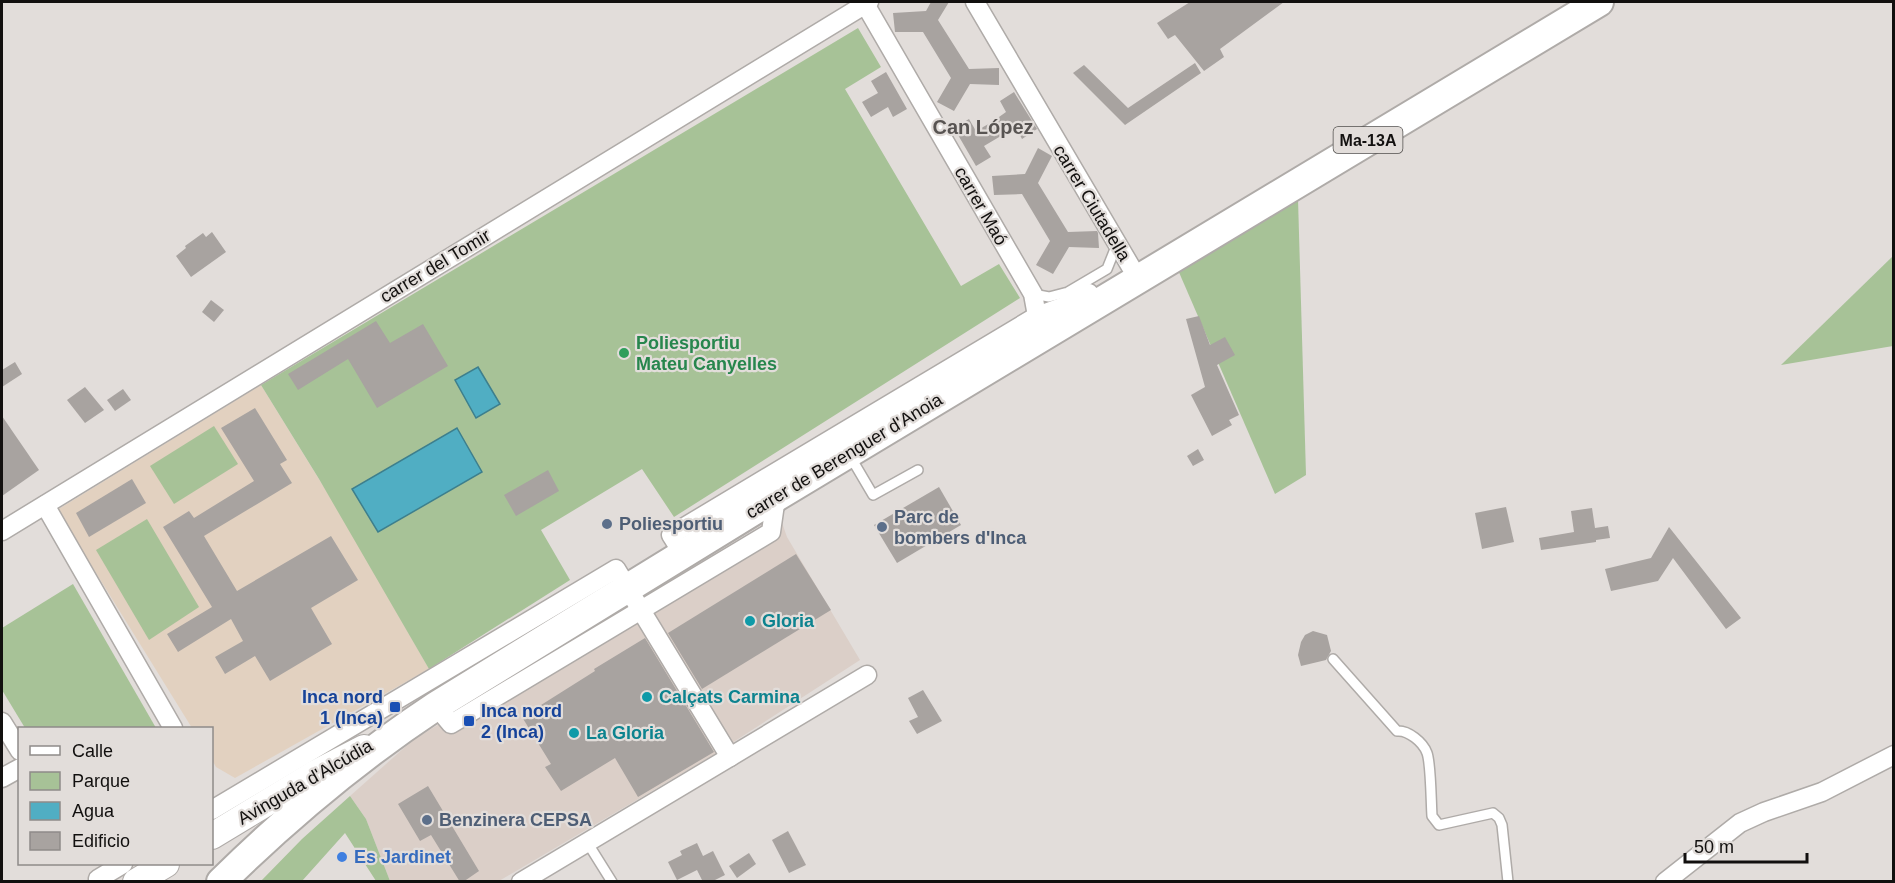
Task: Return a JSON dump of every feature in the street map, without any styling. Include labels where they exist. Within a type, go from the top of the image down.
[{"type":"main road","name":"Ma-13A","points":[[1137,279],[1599,2]]},
{"type":"main road","name":"carrer de Berenguer d'Anoia","points":[[221,882],[288,820],[399,730],[436,706],[634,599],[683,554],[1137,279]]},
{"type":"street","name":"carrer Ciutadella","points":[[975,2],[1137,279]]},
{"type":"street","name":"carrer Maó","points":[[867,3],[1033,294],[1037,316]]},
{"type":"street","name":"carrer del Tomir","points":[[2,531],[867,3]]},
{"type":"street","points":[[683,554],[671,535],[1037,316],[1073,303],[1113,279],[1137,279]]},
{"type":"street","points":[[634,599],[771,532],[776,497]]},
{"type":"street","points":[[45,505],[172,727]]},
{"type":"street","points":[[214,802],[616,569],[730,757]]},
{"type":"street","points":[[522,882],[867,675]]},
{"type":"street","points":[[2,722],[18,748]]},
{"type":"street","name":"Avinguda d'Alcúdia","points":[[213,835],[314,774],[399,730]]},
{"type":"street","points":[[1665,882],[1740,823],[1764,812],[1822,792],[1893,755]]},
{"type":"street","points":[[2,778],[18,769]]},
{"type":"street","points":[[95,875],[120,865]]},
{"type":"street","points":[[136,882],[164,865]]},
{"type":"lane","points":[[1033,294],[1049,297],[1068,292],[1107,269],[1117,244]]},
{"type":"lane","points":[[849,453],[873,495],[918,470]]},
{"type":"lane","points":[[1333,659],[1397,731],[1402,730],[1410,734],[1427,752],[1432,816],[1435,822],[1439,825],[1493,813],[1499,818],[1502,825],[1508,882]]},
{"type":"lane","points":[[587,842],[612,882]]},
{"type":"shaded area","points":[[261,385],[346,523],[429,669],[235,778],[216,767],[213,762],[213,727],[191,727],[57,510]]},
{"type":"shaded area","points":[[780,517],[787,537],[860,660],[715,754],[499,881],[390,881],[366,819],[350,796],[413,740]]},
{"type":"green space","name":"Poliesportiu Mateu Canyelles","points":[[858,28],[881,67],[845,89],[961,286],[999,264],[1020,298],[674,517],[642,469],[541,530],[570,580],[429,669],[319,479],[261,385]]},
{"type":"green space","points":[[1298,199],[1306,475],[1275,494],[1178,270]]},
{"type":"green space","points":[[1893,256],[1893,346],[1781,365]]},
{"type":"green space","points":[[214,426],[238,464],[174,504],[150,466]]},
{"type":"green space","points":[[147,519],[199,607],[149,640],[96,550]]},
{"type":"green space","points":[[73,584],[155,727],[24,727],[2,690],[2,628]]},
{"type":"green space","points":[[350,796],[366,819],[390,881],[376,881],[345,833],[302,881],[261,881],[302,839]]},
{"type":"water","points":[[478,367],[500,404],[476,418],[455,380]]},
{"type":"water","points":[[457,428],[482,472],[378,532],[352,489]]},
{"type":"building","points":[[931,2],[949,2],[938,20],[969,69],[999,68],[999,85],[970,84],[954,111],[937,102],[951,78],[923,32],[895,32],[893,13],[926,11]]},
{"type":"building","points":[[1190,2],[1284,2],[1220,49],[1224,57],[1204,71],[1175,35],[1168,39],[1157,23]]},
{"type":"building","points":[[1195,63],[1201,73],[1125,125],[1073,73],[1084,65],[1128,108]]},
{"type":"building","points":[[886,72],[907,109],[893,117],[888,107],[871,117],[862,102],[878,93],[871,81]]},
{"type":"building","points":[[1014,92],[1037,129],[1022,139],[1016,127],[984,146],[991,157],[976,166],[954,128],[969,119],[976,131],[992,122],[1006,112],[1000,101]]},
{"type":"building","points":[[1038,148],[1052,156],[1038,183],[1068,232],[1097,231],[1098,233],[1099,248],[1069,247],[1053,274],[1036,265],[1050,241],[1022,194],[994,195],[992,176],[1025,174]]},
{"type":"building","points":[[212,232],[226,252],[191,277],[176,256],[203,233],[206,237]]},
{"type":"building","points":[[211,300],[224,310],[214,322],[202,312]]},
{"type":"building","points":[[1199,316],[1210,345],[1225,337],[1235,355],[1217,365],[1239,415],[1229,420],[1232,425],[1212,436],[1191,395],[1205,387],[1186,319]]},
{"type":"building","points":[[376,321],[390,343],[423,324],[448,366],[377,408],[348,359],[298,390],[288,374]]},
{"type":"building","points":[[15,362],[22,374],[2,387],[2,370]]},
{"type":"building","points":[[85,387],[104,410],[85,423],[67,400]]},
{"type":"building","points":[[123,389],[131,400],[115,411],[107,400]]},
{"type":"building","points":[[255,408],[287,460],[280,464],[292,483],[204,536],[237,591],[331,536],[358,580],[311,608],[332,644],[270,681],[255,656],[225,674],[215,657],[243,641],[231,619],[178,652],[167,634],[212,607],[163,527],[189,511],[194,518],[254,481],[221,428]]},
{"type":"building","points":[[2,416],[39,470],[2,496]]},
{"type":"building","points":[[1198,449],[1204,460],[1193,466],[1187,456]]},
{"type":"building","points":[[548,470],[559,491],[516,516],[504,495]]},
{"type":"building","points":[[132,479],[146,503],[89,537],[76,513]]},
{"type":"building","points":[[939,487],[961,525],[897,563],[874,525]]},
{"type":"building","points":[[1506,507],[1514,542],[1482,549],[1475,513]]},
{"type":"building","points":[[1592,508],[1595,528],[1608,526],[1610,538],[1541,550],[1539,538],[1574,532],[1571,511]]},
{"type":"building","points":[[1669,527],[1741,618],[1726,629],[1673,558],[1658,581],[1611,591],[1605,569],[1651,558]]},
{"type":"building","name":"Gloria","points":[[796,554],[831,610],[702,689],[668,633]]},
{"type":"building","points":[[1313,631],[1327,635],[1331,651],[1326,660],[1301,666],[1298,655],[1301,642],[1305,635]]},
{"type":"building","points":[[645,638],[714,752],[638,797],[615,758],[561,791],[545,767],[551,764],[522,717]]},
{"type":"building","points":[[923,690],[942,721],[917,734],[909,721],[918,717],[908,698]]},
{"type":"building","name":"Benzinera CEPSA","points":[[428,786],[479,871],[463,882],[460,882],[431,835],[420,841],[398,804]]},
{"type":"building","points":[[788,831],[806,865],[789,873],[772,840]]},
{"type":"building","points":[[697,843],[703,856],[713,851],[725,875],[711,882],[703,882],[697,870],[677,880],[668,862],[682,855],[680,851]]},
{"type":"building","points":[[749,853],[756,864],[737,878],[729,866]]},
{"type":"place","name":"Poliesportiu Mateu Canyelles","points":[[624,353]]},
{"type":"place","name":"Poliesportiu","points":[[607,524]]},
{"type":"place","name":"Parc de bombers d'Inca","points":[[882,527]]},
{"type":"place","name":"Gloria","points":[[750,621]]},
{"type":"place","name":"Calçats Carmina","points":[[647,697]]},
{"type":"place","name":"Inca nord 1 (Inca)","points":[[395,707]]},
{"type":"place","name":"Inca nord 2 (Inca)","points":[[469,721]]},
{"type":"place","name":"La Gloria","points":[[574,733]]},
{"type":"place","name":"Benzinera CEPSA","points":[[427,820]]},
{"type":"place","name":"Es Jardinet","points":[[342,857]]},
{"type":"district","name":"Can López","points":[[983,127]]}]
